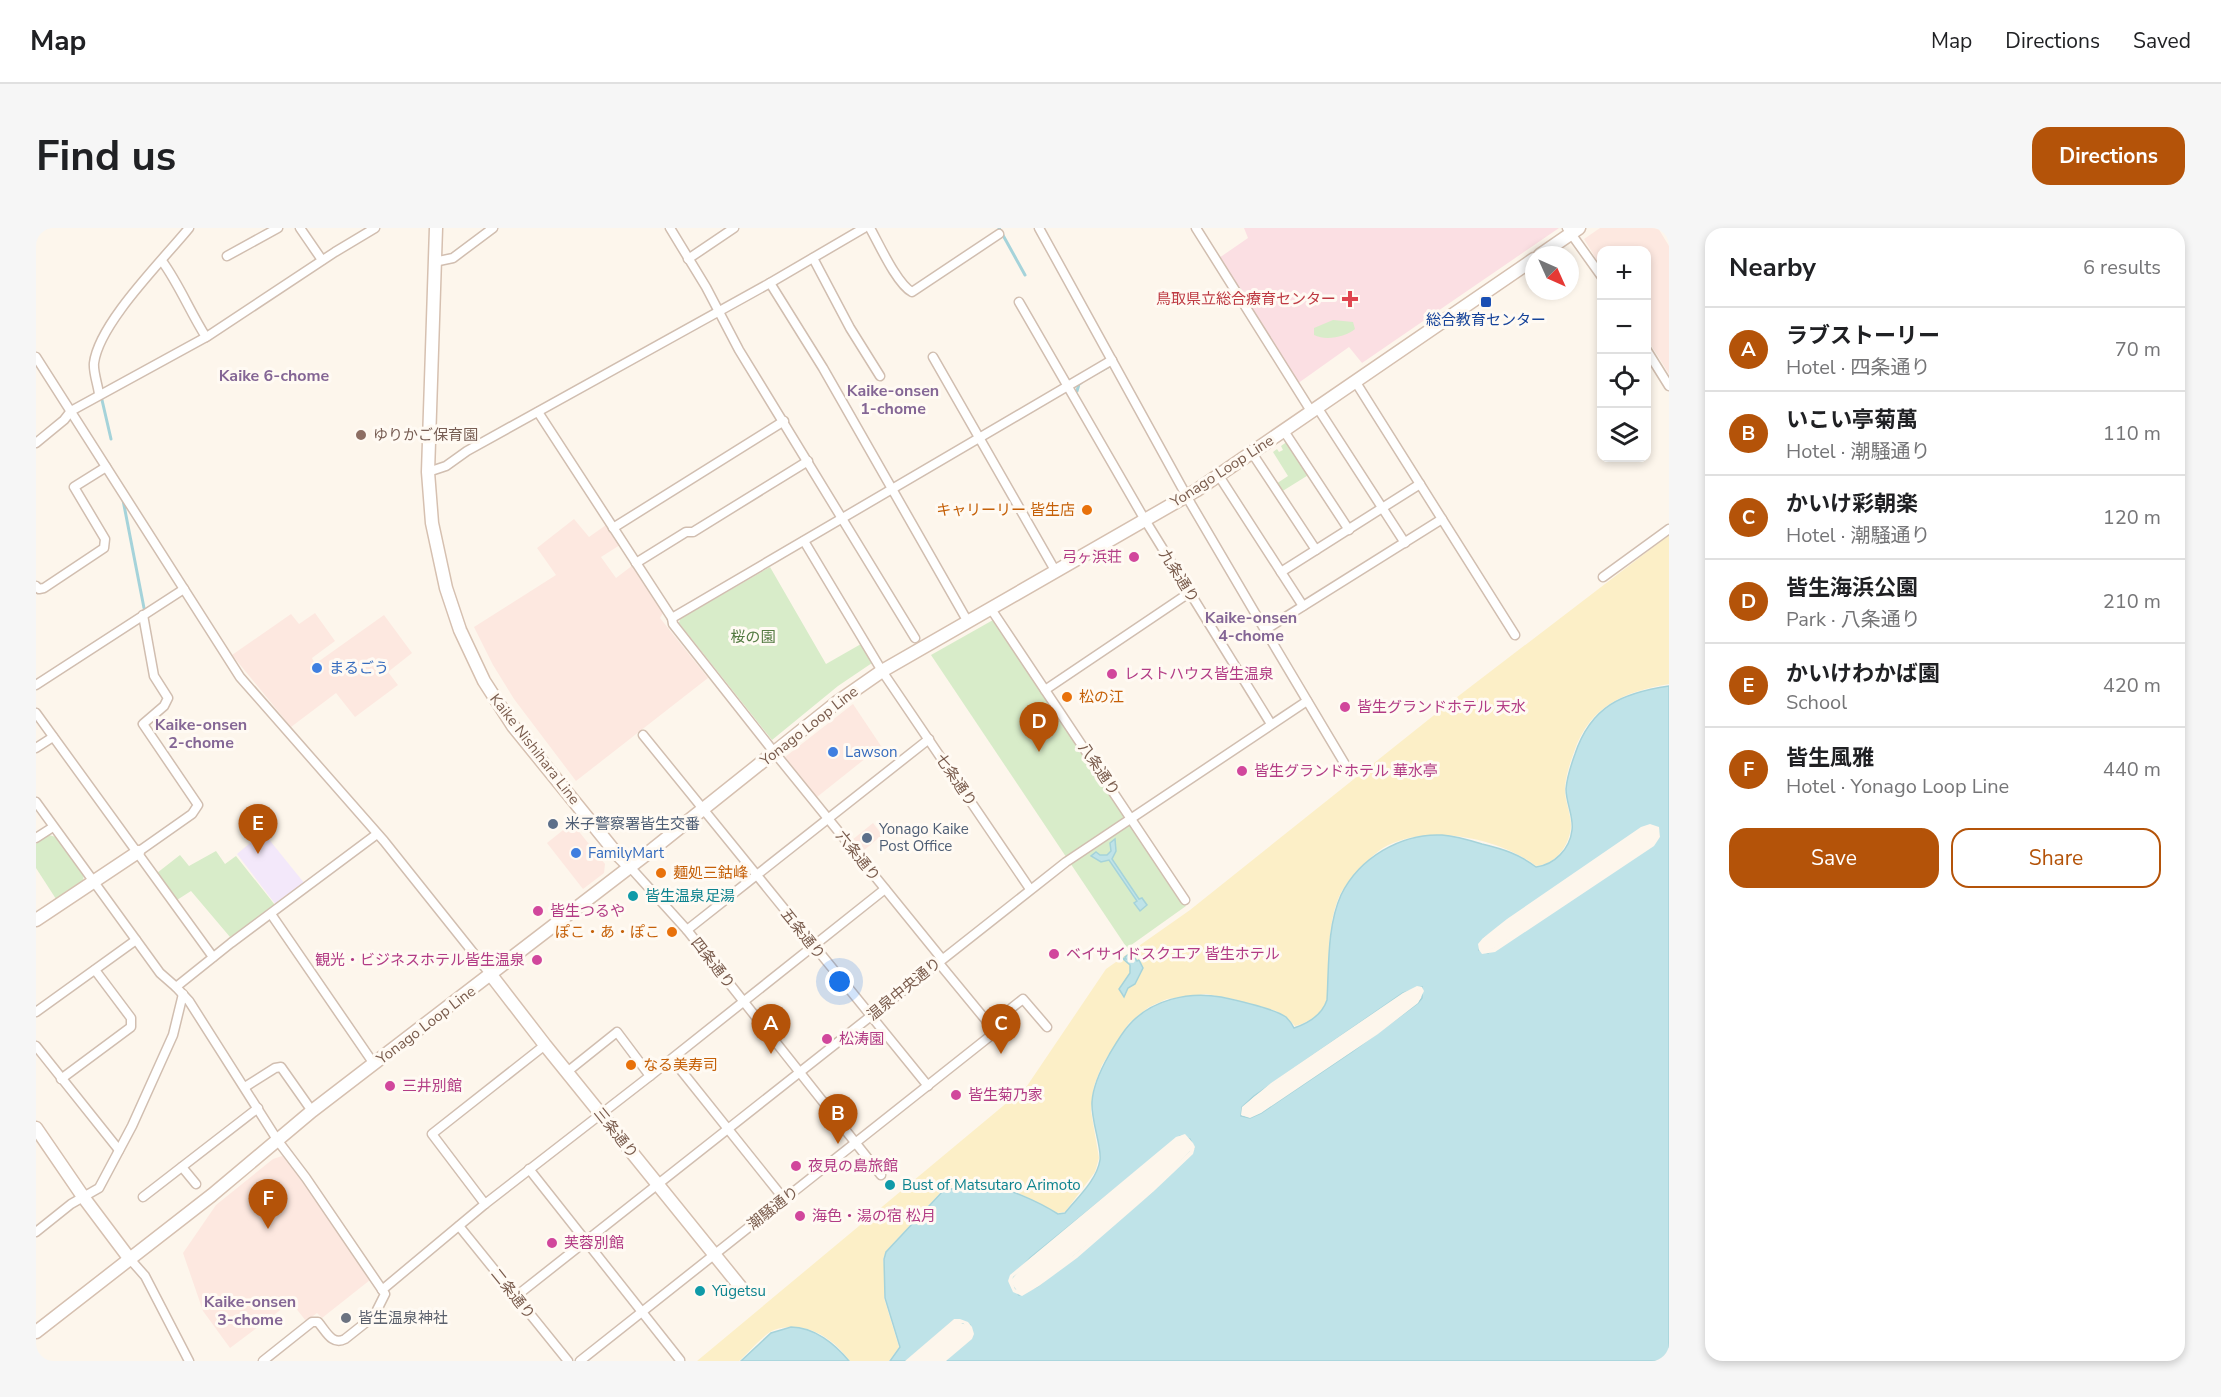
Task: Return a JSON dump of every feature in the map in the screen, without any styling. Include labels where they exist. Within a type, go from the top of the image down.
[{"type":"main road","name":"Kaike Nishihara Line","points":[[436,228],[428,472],[432,523],[438,557],[454,613],[473,660],[513,726],[616,853],[630,867]]},
{"type":"main road","points":[[1552,246],[1573,230]]},
{"type":"main road","name":"Yonago Loop Line","points":[[36,1332],[212,1195],[312,1111],[630,867],[836,703],[882,671],[1220,476],[1525,265]]},
{"type":"main road","points":[[36,920],[138,852]]},
{"type":"main road","name":"三条通り","points":[[491,975],[544,1045],[742,1290]]},
{"type":"main road","points":[[36,1128],[129,1258]]},
{"type":"street","points":[[99,394],[94,365],[100,343],[125,305],[189,228]]},
{"type":"street","points":[[227,256],[278,228]]},
{"type":"street","points":[[300,228],[322,260]]},
{"type":"street","points":[[36,443],[64,420],[71,411],[206,337],[322,260],[375,228]]},
{"type":"street","points":[[434,262],[453,258],[493,228]]},
{"type":"street","points":[[670,228],[739,350],[915,638]]},
{"type":"street","points":[[688,259],[734,228]]},
{"type":"street","points":[[428,472],[446,466],[467,451],[770,283],[864,228]]},
{"type":"street","points":[[870,228],[910,292],[999,234]]},
{"type":"street","points":[[1039,228],[1187,496],[1349,771]]},
{"type":"street","points":[[1197,228],[1314,409],[1405,543]]},
{"type":"street","points":[[1573,230],[1597,269]]},
{"type":"street","points":[[813,258],[850,328],[880,376]]},
{"type":"street","points":[[162,261],[174,278],[189,310],[206,337]]},
{"type":"street","points":[[770,283],[823,368],[968,622]]},
{"type":"street","name":"九条通り","points":[[1019,302],[1144,520],[1271,724]]},
{"type":"street","points":[[1650,354],[1669,386]]},
{"type":"street","points":[[36,357],[240,677],[377,834],[491,975]]},
{"type":"street","points":[[933,357],[1056,572]]},
{"type":"street","points":[[672,618],[1112,360]]},
{"type":"street","points":[[1355,381],[1515,635]]},
{"type":"street","name":"六条通り","points":[[538,412],[672,618],[674,627],[885,889],[992,1029]]},
{"type":"street","points":[[613,528],[784,421]]},
{"type":"street","points":[[1284,431],[1348,530]]},
{"type":"street","points":[[1252,453],[1316,550]]},
{"type":"street","points":[[636,563],[686,532],[693,532],[808,460]]},
{"type":"street","points":[[36,586],[44,588],[104,548],[105,538],[74,487],[106,467]]},
{"type":"street","points":[[1220,476],[1303,606]]},
{"type":"street","points":[[1281,572],[1420,484]]},
{"type":"street","points":[[1265,630],[1442,519]]},
{"type":"street","points":[[1603,577],[1669,529]]},
{"type":"street","name":"七条通り","points":[[804,540],[882,671],[1030,889]]},
{"type":"street","points":[[36,685],[184,589]]},
{"type":"street","points":[[1045,690],[1189,593]]},
{"type":"street","name":"八条通り","points":[[991,609],[1185,900]]},
{"type":"street","points":[[138,852],[192,814],[198,805],[143,724],[164,706],[168,698],[154,676],[143,615]]},
{"type":"street","name":"温泉中央通り","points":[[515,1297],[1030,889],[1131,817],[1307,701]]},
{"type":"street","points":[[36,713],[213,957]]},
{"type":"street","name":"五条通り","points":[[643,735],[928,1086]]},
{"type":"street","points":[[36,748],[53,737]]},
{"type":"street","points":[[687,930],[929,739]]},
{"type":"street","points":[[36,802],[160,974],[179,990],[245,1087],[278,1141],[306,1178],[385,1297],[375,1316],[345,1340],[334,1341],[318,1322],[312,1322],[263,1361]]},
{"type":"street","points":[[36,838],[53,827]]},
{"type":"street","points":[[36,1232],[71,1204],[99,1188],[173,1035],[179,990],[213,957],[377,834]]},
{"type":"street","name":"四条通り","points":[[630,867],[687,930],[881,1175]]},
{"type":"street","points":[[382,1290],[485,1204],[601,1115],[885,889]]},
{"type":"street","points":[[271,914],[374,1064]]},
{"type":"street","points":[[36,1012],[136,940]]},
{"type":"street","points":[[61,1079],[131,1026],[131,1018],[95,970]]},
{"type":"street","name":"潮騒通り","points":[[580,1361],[928,1086],[1023,999],[1047,1028]]},
{"type":"street","points":[[567,1072],[617,1032],[650,1076]]},
{"type":"street","points":[[485,1204],[432,1134],[544,1045]]},
{"type":"street","points":[[36,1047],[119,1150]]},
{"type":"street","points":[[672,1059],[784,1199]]},
{"type":"street","points":[[245,1087],[275,1068],[281,1067],[312,1111]]},
{"type":"street","points":[[143,1197],[258,1108]]},
{"type":"street","points":[[182,1167],[196,1184]]},
{"type":"street","points":[[530,1169],[680,1360]]},
{"type":"street","name":"二条通り","points":[[459,1226],[568,1361]]},
{"type":"street","points":[[129,1258],[145,1276],[189,1361]]},
{"type":"shaded area","name":"鳥取県立総合療育センター","points":[[1244,228],[1559,228],[1533,246],[1525,246],[1525,251],[1362,363],[1349,347],[1297,384],[1219,258],[1248,238]]},
{"type":"shaded area","points":[[1600,228],[1658,228],[1669,246],[1669,374],[1651,345],[1651,246],[1597,246],[1597,260],[1584,239]]},
{"type":"shaded area","points":[[574,519],[589,537],[606,525],[620,545],[601,557],[616,578],[633,565],[664,611],[660,618],[708,678],[576,781],[514,699],[493,665],[474,627],[556,575],[537,548]]},
{"type":"shaded area","name":"まるごう","points":[[315,613],[335,641],[312,658],[315,664],[384,615],[412,653],[388,672],[398,685],[355,717],[336,693],[291,727],[232,655],[291,614],[299,624]]},
{"type":"shaded area","name":"Lawson","points":[[853,704],[881,746],[817,797],[785,757]]},
{"type":"shaded area","name":"FamilyMart","points":[[572,823],[605,864],[604,873],[583,889],[547,843]]},
{"type":"shaded area","points":[[873,823],[882,835],[862,852],[852,840]]},
{"type":"shaded area","points":[[263,832],[305,884],[276,905],[237,854]]},
{"type":"shaded area","points":[[285,1155],[370,1280],[322,1318],[317,1313],[306,1321],[291,1302],[230,1348],[203,1311],[183,1253],[216,1205],[273,1159]]},
{"type":"green space","points":[[1333,320],[1353,322],[1355,329],[1335,337],[1324,338],[1314,335],[1314,328]]},
{"type":"green space","points":[[1288,441],[1310,474],[1281,492],[1276,484],[1288,476],[1273,452],[1277,449],[1279,452],[1283,450],[1281,446]]},
{"type":"green space","name":"桜の園","points":[[770,567],[826,664],[861,644],[872,663],[838,686],[772,740],[679,623],[680,619]]},
{"type":"green space","points":[[993,620],[1186,906],[1127,948],[931,655]]},
{"type":"green space","points":[[49,835],[56,837],[84,874],[83,881],[56,899],[36,868],[36,844]]},
{"type":"green space","points":[[216,851],[225,864],[236,856],[275,905],[230,937],[191,891],[177,900],[157,873],[180,855],[189,866]]},
{"type":"sand","points":[[1669,535],[1669,684],[1637,691],[1623,697],[1599,712],[1589,723],[1574,752],[1566,778],[1565,793],[1571,822],[1570,833],[1566,845],[1554,859],[1536,866],[1505,848],[1448,835],[1428,835],[1393,843],[1378,851],[1365,864],[1348,882],[1339,898],[1331,928],[1327,999],[1324,1007],[1313,1018],[1295,1026],[1276,1011],[1206,994],[1167,999],[1149,1007],[1129,1023],[1102,1065],[1094,1086],[1091,1111],[1099,1158],[1095,1172],[1065,1212],[1058,1213],[1012,1190],[982,1184],[952,1186],[941,1192],[886,1251],[883,1259],[884,1298],[899,1347],[889,1361],[850,1361],[835,1345],[817,1333],[807,1329],[785,1327],[770,1332],[739,1361],[697,1361],[1027,1086],[1106,969],[1190,910],[1448,704]]},
{"type":"water","points":[[1669,686],[1669,1361],[944,1361],[971,1338],[970,1325],[954,1320],[907,1361],[890,1361],[900,1347],[885,1298],[884,1259],[886,1252],[942,1192],[952,1188],[992,1186],[1022,1195],[1058,1214],[1065,1213],[1091,1182],[1100,1160],[1092,1109],[1098,1078],[1121,1036],[1138,1016],[1171,999],[1208,995],[1236,1000],[1273,1011],[1286,1017],[1294,1028],[1310,1021],[1322,1010],[1327,1000],[1330,947],[1336,907],[1349,882],[1370,859],[1383,850],[1411,838],[1442,835],[1497,848],[1517,855],[1536,867],[1549,863],[1560,855],[1571,837],[1572,820],[1567,799],[1567,780],[1575,754],[1590,724],[1610,705],[1623,698]],"holes":[[[1650,826],[1658,828],[1659,837],[1653,845],[1488,953],[1479,950],[1484,938]],[[1422,987],[1422,998],[1418,1003],[1353,1051],[1261,1113],[1250,1118],[1241,1116],[1242,1107],[1254,1096],[1403,993]],[[1180,1136],[1190,1139],[1194,1148],[1152,1192],[1038,1286],[1019,1295],[1009,1281],[1030,1258]]]},
{"type":"water","points":[[1115,839],[1116,851],[1112,859],[1139,899],[1142,898],[1147,905],[1140,911],[1134,903],[1137,901],[1109,860],[1101,862],[1091,856],[1096,852],[1100,855],[1107,855],[1111,851],[1110,843]]},
{"type":"water","points":[[1135,950],[1137,955],[1135,958],[1139,960],[1143,968],[1135,984],[1128,988],[1124,997],[1119,989],[1130,973],[1130,965],[1122,958],[1126,959],[1125,957],[1129,954],[1130,956],[1130,953]]},
{"type":"water","points":[[791,1327],[816,1333],[849,1361],[741,1361],[771,1333]]},
{"type":"pier","points":[[1650,824],[1659,827],[1660,837],[1654,846],[1495,952],[1482,954],[1478,944],[1483,938],[1641,827]],"holes":[[[1650,829],[1655,830],[1656,836],[1651,843],[1493,948],[1488,950],[1482,948],[1486,940],[1510,923]]]},
{"type":"pier","points":[[1417,986],[1422,987],[1424,991],[1418,1003],[1378,1034],[1261,1113],[1250,1118],[1241,1115],[1242,1107],[1271,1083],[1403,993]],"holes":[[[1419,989],[1421,992],[1416,1001],[1376,1031],[1260,1110],[1249,1115],[1243,1114],[1247,1105],[1272,1085],[1405,996]]]},
{"type":"pier","points":[[1185,1134],[1195,1147],[1193,1154],[1077,1258],[1022,1296],[1013,1292],[1008,1281],[1010,1275],[1176,1137]],"holes":[[[1181,1139],[1185,1139],[1190,1144],[1190,1151],[1150,1190],[1074,1255],[1036,1283],[1021,1292],[1015,1289],[1013,1277]]]},
{"type":"pier","points":[[954,1319],[968,1322],[974,1334],[972,1339],[946,1361],[941,1361],[969,1337],[969,1329],[963,1323],[952,1325],[911,1361],[905,1361]]},
{"type":"waterway","points":[[999,228],[1025,275]]},
{"type":"waterway","points":[[1097,373],[1112,365]]},
{"type":"waterway","points":[[1077,391],[1081,383]]},
{"type":"waterway","points":[[102,400],[111,439]]},
{"type":"waterway","points":[[123,500],[144,608]]},
{"type":"place","name":"鳥取県立総合療育センター","points":[[1350,299]]},
{"type":"place","name":"総合教育センター","points":[[1486,302]]},
{"type":"place","name":"ゆりかご保育園","points":[[361,435]]},
{"type":"place","name":"キャリーリー 皆生店","points":[[1087,510]]},
{"type":"place","name":"弓ヶ浜荘","points":[[1134,557]]},
{"type":"place","name":"まるごう","points":[[317,668]]},
{"type":"place","name":"レストハウス皆生温泉","points":[[1112,674]]},
{"type":"place","name":"松の江","points":[[1067,697]]},
{"type":"place","name":"皆生グランドホテル 天水","points":[[1345,707]]},
{"type":"place","name":"Lawson","points":[[833,752]]},
{"type":"place","name":"皆生海浜公園","points":[[1039,752]]},
{"type":"place","name":"皆生グランドホテル 華水亭","points":[[1242,771]]},
{"type":"place","name":"米子警察署皆生交番","points":[[553,824]]},
{"type":"place","name":"Yonago Kaike Post Office","points":[[867,838]]},
{"type":"place","name":"FamilyMart","points":[[576,853]]},
{"type":"place","name":"かいけわかば園","points":[[258,854]]},
{"type":"place","name":"麺処三鈷峰","points":[[661,873]]},
{"type":"place","name":"皆生温泉足湯","points":[[633,896]]},
{"type":"place","name":"皆生つるや","points":[[538,911]]},
{"type":"place","name":"ぽこ・あ・ぽこ","points":[[672,932]]},
{"type":"place","name":"ベイサイドスクエア 皆生ホテル","points":[[1054,954]]},
{"type":"place","name":"観光・ビジネスホテル皆生温泉","points":[[537,960]]},
{"type":"place","name":"松涛園","points":[[827,1039]]},
{"type":"place","name":"ラブストーリー","points":[[771,1054]]},
{"type":"place","name":"かいけ彩朝楽","points":[[1001,1054]]},
{"type":"place","name":"なる美寿司","points":[[631,1065]]},
{"type":"place","name":"三井別館","points":[[390,1086]]},
{"type":"place","name":"皆生菊乃家","points":[[956,1095]]},
{"type":"place","name":"いこい亭菊萬","points":[[838,1144]]},
{"type":"place","name":"夜見の島旅館","points":[[796,1166]]},
{"type":"place","name":"Bust of Matsutaro Arimoto","points":[[890,1185]]},
{"type":"place","name":"海色・湯の宿 松月","points":[[800,1216]]},
{"type":"place","name":"皆生風雅","points":[[268,1229]]},
{"type":"place","name":"芙蓉別館","points":[[552,1243]]},
{"type":"place","name":"Yūgetsu","points":[[700,1291]]},
{"type":"place","name":"皆生温泉神社","points":[[346,1318]]},
{"type":"district","name":"Kaike 6-chome","points":[[274,375]]},
{"type":"district","name":"Kaike-onsen 1-chome","points":[[893,399]]},
{"type":"district","name":"Kaike-onsen 4-chome","points":[[1251,626]]},
{"type":"district","name":"Kaike-onsen 2-chome","points":[[201,733]]},
{"type":"district","name":"Kaike-onsen 3-chome","points":[[250,1310]]}]
